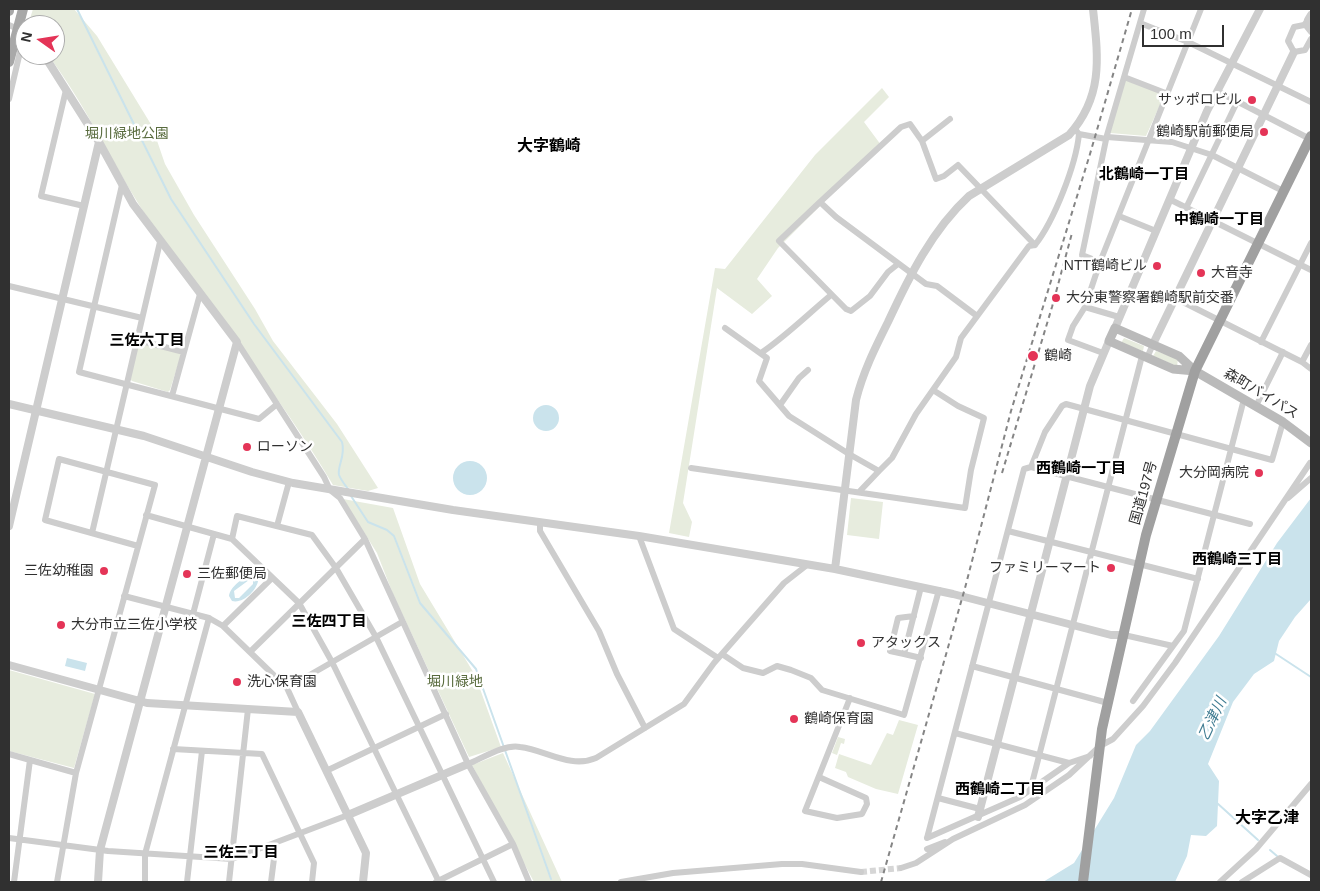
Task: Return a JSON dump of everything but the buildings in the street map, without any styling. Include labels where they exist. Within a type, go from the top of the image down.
[{"type":"highway","name":"国道197号","points":[[1083,882],[1096,752],[1139,564],[1156,500],[1195,371],[1310,138]]},
{"type":"main road","points":[[9,62],[22,9]]},
{"type":"main road","points":[[1114,328],[1179,356],[1195,371],[1173,369],[1108,341],[1114,328]]},
{"type":"main road","name":"森町バイパス","points":[[1195,371],[1283,422],[1311,443]]},
{"type":"street","points":[[859,492],[892,458],[916,414],[956,357],[961,338],[1029,246],[1035,245],[1044,234],[1072,166],[1077,131],[1090,102],[1098,68],[1093,9]]},
{"type":"street","points":[[1100,262],[1082,255],[1106,138],[1144,9]]},
{"type":"street","points":[[1103,353],[1068,340],[1085,307],[1100,262],[1202,9]]},
{"type":"street","points":[[1114,328],[1191,148],[1217,92],[1260,9]]},
{"type":"street","points":[[1310,18],[1307,27],[1311,32]]},
{"type":"street","points":[[1294,52],[1288,41],[1291,32],[1295,26],[1304,25],[1310,18]]},
{"type":"street","points":[[1140,23],[1188,42],[1311,102]]},
{"type":"street","points":[[1294,52],[1305,50],[1311,39]]},
{"type":"street","points":[[1030,791],[1125,420],[1144,357],[1154,344],[1294,52]]},
{"type":"street","points":[[9,99],[17,65]]},
{"type":"street","points":[[50,65],[122,185],[160,242],[237,342],[324,477],[330,490],[340,498],[366,539],[468,764],[513,844],[529,882]]},
{"type":"street","points":[[1124,77],[1168,94]]},
{"type":"street","points":[[66,90],[41,196],[84,206]]},
{"type":"street","points":[[1217,92],[1310,138]]},
{"type":"street","points":[[1186,208],[1238,102]]},
{"type":"street","points":[[922,141],[950,118]]},
{"type":"street","points":[[898,264],[888,272],[870,296],[851,310],[831,295],[778,241],[906,123],[914,126],[922,141],[936,179],[958,166],[1035,245]]},
{"type":"street","points":[[835,569],[856,400],[863,374],[911,272],[955,209],[981,190],[1077,131],[1106,138],[1151,139],[1172,142],[1212,155],[1283,191]]},
{"type":"street","points":[[9,526],[98,142]]},
{"type":"street","points":[[122,185],[79,372],[259,419],[276,405]]},
{"type":"street","points":[[1169,199],[1311,270]]},
{"type":"street","points":[[820,202],[898,264],[926,284],[938,286],[977,316]]},
{"type":"street","points":[[1119,216],[1156,231]]},
{"type":"street","points":[[92,533],[160,242]]},
{"type":"street","points":[[1261,342],[1311,243]]},
{"type":"street","points":[[9,286],[142,318]]},
{"type":"street","points":[[172,396],[200,294]]},
{"type":"street","points":[[761,353],[788,334],[831,295]]},
{"type":"street","points":[[1175,298],[1283,352],[1311,369]]},
{"type":"street","points":[[1085,307],[1119,317]]},
{"type":"street","points":[[725,328],[768,358],[768,363],[759,376],[759,381],[789,416],[804,427],[879,471]]},
{"type":"street","points":[[137,340],[184,352]]},
{"type":"street","points":[[979,813],[1083,409],[1108,341]]},
{"type":"street","points":[[98,882],[100,850],[237,342]]},
{"type":"street","points":[[1302,362],[1311,345]]},
{"type":"street","points":[[1256,406],[1283,352]]},
{"type":"street","points":[[780,405],[799,378],[808,370]]},
{"type":"street","points":[[691,468],[837,487],[845,490],[965,508],[971,470],[984,418],[958,406],[933,390]]},
{"type":"street","points":[[1133,701],[1184,631],[1244,399]]},
{"type":"street","points":[[9,404],[116,429],[289,482],[330,490],[639,536],[835,569],[939,590],[1111,635],[1124,635],[1173,646]]},
{"type":"street","points":[[1031,467],[1045,432],[1062,406],[1066,404],[1272,460],[1283,422]]},
{"type":"street","points":[[56,882],[76,773],[155,485],[59,459],[45,520],[138,546]]},
{"type":"street","points":[[927,849],[953,839],[1025,805],[1069,775],[1125,727],[1175,663],[1310,463]]},
{"type":"street","points":[[1096,752],[1069,763],[1030,791],[927,838],[1024,470],[1031,467],[1250,524]]},
{"type":"street","points":[[1281,504],[1311,478]]},
{"type":"street","points":[[277,526],[289,482]]},
{"type":"street","points":[[146,515],[232,539],[299,604],[332,662],[438,882],[513,844]]},
{"type":"street","points":[[232,539],[237,516],[312,535],[336,568],[376,637],[494,882]]},
{"type":"street","points":[[540,522],[540,531],[599,631],[617,674],[645,728]]},
{"type":"street","points":[[1008,531],[1198,579]]},
{"type":"street","points":[[193,614],[214,534]]},
{"type":"street","points":[[639,536],[670,623],[674,629],[743,668],[763,673],[778,666],[810,678],[822,690],[904,715],[939,590]]},
{"type":"street","points":[[250,652],[366,539]]},
{"type":"street","points":[[9,838],[100,850],[232,859],[348,815],[510,747],[520,747],[553,758],[585,763],[684,704],[720,656],[784,583],[807,565]]},
{"type":"street","points":[[223,626],[272,578]]},
{"type":"street","points":[[904,654],[921,587]]},
{"type":"street","points":[[124,596],[209,618],[223,626],[287,688],[366,854],[363,882]]},
{"type":"street","points":[[914,616],[898,618],[890,651],[921,658]]},
{"type":"street","points":[[145,882],[145,854],[209,618]]},
{"type":"street","points":[[287,688],[402,622]]},
{"type":"street","points":[[9,665],[140,701],[298,712]]},
{"type":"street","points":[[972,666],[1108,703]]},
{"type":"street","points":[[819,778],[866,798],[867,804],[862,814],[837,818],[805,811],[850,698]]},
{"type":"street","points":[[229,882],[248,709]]},
{"type":"street","points":[[326,771],[446,714]]},
{"type":"street","points":[[955,733],[1069,763]]},
{"type":"street","points":[[173,750],[262,754],[314,863],[312,882]]},
{"type":"street","points":[[187,882],[202,751]]},
{"type":"street","points":[[9,754],[76,773]]},
{"type":"street","points":[[14,882],[30,760]]},
{"type":"street","points":[[1220,882],[1256,849],[1311,784]]},
{"type":"street","points":[[938,798],[979,813]]},
{"type":"street","points":[[901,868],[926,858],[953,839]]},
{"type":"street","points":[[272,882],[276,843]]},
{"type":"street","points":[[1242,882],[1280,858],[1311,875]]},
{"type":"street","points":[[620,882],[673,872],[782,864],[802,864],[861,872]]},
{"type":"green space","name":"堀川緑地公園","points":[[33,9],[74,9],[97,36],[152,126],[165,164],[194,215],[255,309],[273,341],[337,424],[378,488],[368,491],[333,485],[289,416],[147,217],[75,94],[55,65],[65,65],[65,15],[31,15]]},
{"type":"green space","points":[[1127,79],[1163,93],[1164,96],[1146,136],[1110,133]]},
{"type":"green space","points":[[882,88],[889,97],[864,122],[881,145],[778,248],[757,279],[772,296],[752,314],[717,288],[683,503],[692,522],[689,537],[669,533],[715,268],[725,269],[815,155]]},
{"type":"green space","points":[[1124,338],[1144,346],[1143,351],[1121,343]]},
{"type":"green space","points":[[141,343],[179,352],[181,355],[168,392],[130,379],[138,344]]},
{"type":"green space","points":[[1156,351],[1178,359],[1177,366],[1153,356]]},
{"type":"green space","points":[[851,498],[883,502],[879,539],[847,535]]},
{"type":"green space","name":"堀川緑地","points":[[343,499],[393,508],[420,584],[475,675],[501,747],[469,757],[393,594],[377,553]]},
{"type":"green space","points":[[9,670],[95,694],[74,768],[9,751]]},
{"type":"green space","points":[[899,720],[918,725],[898,794],[876,789],[848,777],[846,772],[835,768],[839,754],[871,765],[887,733],[893,735]]},
{"type":"green space","points":[[838,737],[845,739],[844,744],[841,743],[837,755],[832,753]]},
{"type":"green space","points":[[503,753],[562,882],[534,882],[472,765]]},
{"type":"water","points":[[546,405],[556,408],[559,418],[556,428],[546,431],[536,428],[533,418],[536,408]]},
{"type":"water","points":[[470,461],[477,462],[482,466],[486,471],[486,485],[482,490],[477,494],[470,495],[463,494],[458,490],[454,485],[453,478],[454,471],[458,466],[463,462]]},
{"type":"water","name":"乙津川","points":[[1311,498],[1311,599],[1295,617],[1279,641],[1274,661],[1254,674],[1233,702],[1208,764],[1219,781],[1217,826],[1206,836],[1191,835],[1187,856],[1175,882],[1043,882],[1074,863],[1114,798],[1136,745],[1150,731],[1219,636],[1277,543]]},
{"type":"water","points":[[253,575],[258,581],[255,588],[245,598],[232,601],[229,596],[232,589],[238,582]],"holes":[[[249,580],[253,580],[253,584],[239,598],[235,598],[234,591]]]},
{"type":"water","points":[[67,658],[87,663],[85,671],[65,666]]},
{"type":"waterway","points":[[77,9],[171,199],[254,324],[342,442],[343,452],[339,475],[348,489]]},
{"type":"waterway","points":[[351,496],[368,522],[387,530],[394,536],[420,603],[476,669],[551,879]]},
{"type":"waterway","points":[[1273,652],[1311,677]]},
{"type":"waterway","points":[[1217,803],[1258,840]]},
{"type":"waterway","points":[[1270,850],[1277,856]]},
{"type":"tunnel","points":[[861,872],[901,868]]},
{"type":"railway","points":[[881,882],[965,588],[1011,411],[1090,154],[1132,9]]},
{"type":"railway","points":[[1002,473],[1052,307],[1072,233]]},
{"type":"place","name":"サッポロビル","points":[[1252,100]]},
{"type":"place","name":"鶴崎駅前郵便局","points":[[1264,132]]},
{"type":"place","name":"NTT鶴崎ビル","points":[[1157,266]]},
{"type":"place","name":"大音寺","points":[[1201,273]]},
{"type":"place","name":"大分東警察署鶴崎駅前交番","points":[[1056,298]]},
{"type":"place","name":"鶴崎","points":[[1033,356]]},
{"type":"place","name":"ローソン","points":[[247,447]]},
{"type":"place","name":"大分岡病院","points":[[1259,473]]},
{"type":"place","name":"ファミリーマート","points":[[1111,568]]},
{"type":"place","name":"三佐幼稚園","points":[[104,571]]},
{"type":"place","name":"三佐郵便局","points":[[187,574]]},
{"type":"place","name":"大分市立三佐小学校","points":[[61,625]]},
{"type":"place","name":"アタックス","points":[[861,643]]},
{"type":"place","name":"洗心保育園","points":[[237,682]]},
{"type":"place","name":"鶴崎保育園","points":[[794,719]]},
{"type":"district","name":"大字鶴崎","points":[[549,147]]},
{"type":"district","name":"北鶴崎一丁目","points":[[1144,175]]},
{"type":"district","name":"中鶴崎一丁目","points":[[1219,220]]},
{"type":"district","name":"三佐六丁目","points":[[147,341]]},
{"type":"district","name":"西鶴崎一丁目","points":[[1081,469]]},
{"type":"district","name":"西鶴崎三丁目","points":[[1237,560]]},
{"type":"district","name":"三佐四丁目","points":[[329,622]]},
{"type":"district","name":"西鶴崎二丁目","points":[[1000,790]]},
{"type":"district","name":"大字乙津","points":[[1267,819]]},
{"type":"district","name":"三佐三丁目","points":[[241,853]]}]
